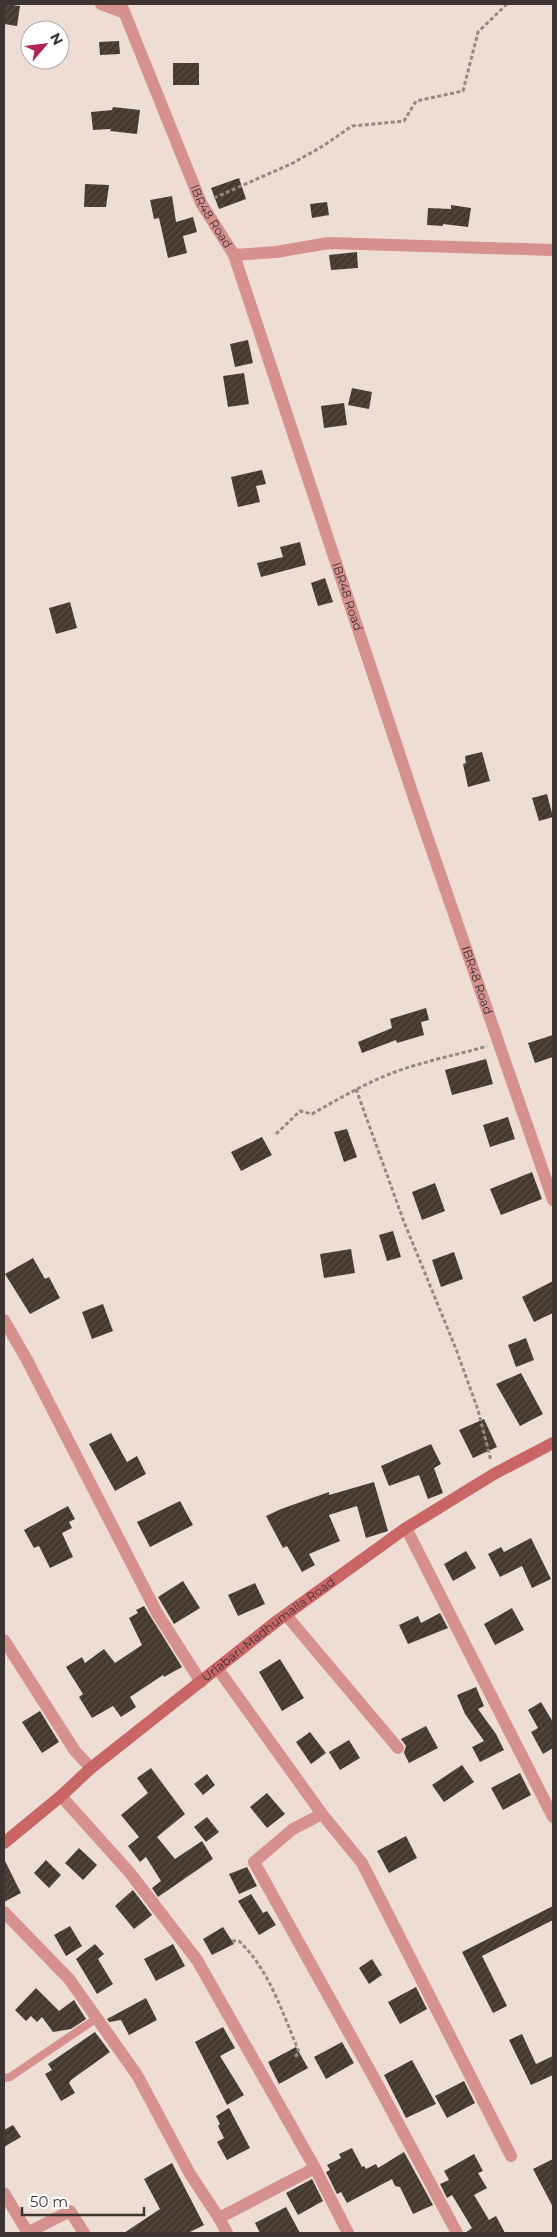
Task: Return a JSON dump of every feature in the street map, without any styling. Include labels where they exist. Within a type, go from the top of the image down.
[{"type":"main road","name":"Urlabari-Madhumalla Road","points":[[4,1843],[62,1796],[91,1768],[286,1615],[406,1528],[494,1474],[553,1443]]},
{"type":"street","points":[[101,4],[122,8]]},
{"type":"street","name":"IBR48 Road","points":[[122,8],[201,203],[234,255],[418,810],[553,1200]]},
{"type":"street","points":[[234,255],[276,252],[329,243],[553,250]]},
{"type":"street","points":[[4,1320],[27,1360],[157,1612],[201,1682]]},
{"type":"street","points":[[406,1528],[553,1817]]},
{"type":"street","points":[[286,1615],[398,1748]]},
{"type":"street","points":[[4,1640],[75,1751],[91,1768]]},
{"type":"street","points":[[218,1669],[322,1814],[362,1863],[511,2156]]},
{"type":"street","points":[[62,1796],[130,1873],[196,1960],[315,2168],[348,2233]]},
{"type":"street","points":[[322,1814],[293,1829],[254,1862],[373,2076],[457,2233]]},
{"type":"street","points":[[4,1912],[69,1979],[137,2075],[190,2174],[220,2218],[227,2233]]},
{"type":"street","points":[[220,2218],[315,2168]]},
{"type":"street","points":[[4,2193],[27,2233],[70,2211],[84,2233]]},
{"type":"lane","points":[[4,2078],[10,2077],[97,2018]]},
{"type":"path","points":[[201,203],[293,163],[323,146],[352,126],[404,121],[416,101],[463,91],[478,32],[508,4]]},
{"type":"path","points":[[276,1134],[300,1111],[312,1114],[356,1089],[419,1064],[499,1042]]},
{"type":"path","points":[[356,1089],[404,1222],[456,1349],[478,1410],[494,1474]]},
{"type":"path","points":[[232,1941],[239,1940],[251,1952],[274,1993],[299,2052],[295,2057]]},
{"type":"building","points":[[4,4],[20,6],[17,26],[4,24]]},
{"type":"building","points":[[119,41],[120,54],[100,55],[99,42]]},
{"type":"building","points":[[173,63],[199,63],[199,85],[173,85]]},
{"type":"building","points":[[113,107],[140,110],[137,134],[110,131],[111,129],[93,130],[91,112],[112,110]]},
{"type":"building","points":[[239,178],[246,199],[219,209],[211,188]]},
{"type":"building","points":[[85,184],[109,185],[106,207],[84,207]]},
{"type":"building","points":[[172,196],[176,222],[193,217],[197,232],[183,236],[187,253],[168,258],[159,218],[154,219],[150,200]]},
{"type":"building","points":[[327,202],[329,215],[312,218],[310,204]]},
{"type":"building","points":[[451,205],[471,208],[468,227],[443,224],[443,226],[427,225],[428,208],[451,209]]},
{"type":"building","points":[[357,252],[358,268],[331,270],[329,255]]},
{"type":"building","points":[[248,340],[253,363],[235,367],[230,344]]},
{"type":"building","points":[[244,373],[249,404],[228,407],[223,376]]},
{"type":"building","points":[[352,388],[372,392],[369,409],[348,405]]},
{"type":"building","points":[[344,403],[347,425],[324,428],[321,406]]},
{"type":"building","points":[[262,470],[266,484],[256,486],[260,502],[238,507],[231,477]]},
{"type":"building","points":[[300,542],[306,565],[261,577],[257,563],[283,557],[280,547]]},
{"type":"building","points":[[325,578],[333,602],[318,606],[311,583]]},
{"type":"building","points":[[70,602],[77,628],[56,634],[49,608]]},
{"type":"building","points":[[482,752],[490,781],[468,787],[463,764],[466,763],[465,756]]},
{"type":"building","points":[[547,794],[553,817],[539,821],[532,798]]},
{"type":"building","points":[[426,1008],[429,1020],[421,1022],[424,1035],[397,1043],[396,1040],[362,1053],[358,1042],[392,1028],[390,1019]]},
{"type":"building","points":[[553,1035],[553,1057],[535,1063],[528,1043]]},
{"type":"building","points":[[486,1059],[493,1084],[452,1095],[445,1070]]},
{"type":"building","points":[[508,1117],[515,1139],[490,1147],[483,1125]]},
{"type":"building","points":[[347,1129],[357,1157],[344,1162],[334,1132]]},
{"type":"building","points":[[262,1137],[272,1155],[241,1171],[231,1152]]},
{"type":"building","points":[[532,1172],[542,1199],[501,1215],[490,1189]]},
{"type":"building","points":[[435,1183],[445,1211],[422,1220],[412,1192]]},
{"type":"building","points":[[393,1231],[401,1257],[387,1261],[379,1235]]},
{"type":"building","points":[[351,1249],[355,1273],[324,1278],[320,1254]]},
{"type":"building","points":[[454,1252],[463,1279],[441,1287],[432,1260]]},
{"type":"building","points":[[33,1258],[45,1279],[49,1277],[60,1298],[30,1314],[5,1274]]},
{"type":"building","points":[[553,1281],[553,1313],[534,1322],[522,1297]]},
{"type":"building","points":[[103,1304],[113,1331],[92,1339],[82,1312]]},
{"type":"building","points":[[526,1338],[534,1360],[516,1367],[508,1345]]},
{"type":"building","points":[[521,1373],[543,1414],[520,1426],[496,1384]]},
{"type":"building","points":[[484,1419],[497,1447],[473,1458],[459,1430]]},
{"type":"building","points":[[111,1433],[127,1462],[137,1456],[146,1474],[115,1491],[89,1444]]},
{"type":"building","points":[[431,1444],[441,1464],[434,1468],[443,1493],[428,1499],[419,1475],[389,1486],[381,1466]]},
{"type":"building","points":[[374,1482],[388,1531],[366,1538],[357,1506],[329,1515],[340,1541],[309,1554],[315,1565],[302,1572],[287,1546],[283,1548],[266,1516],[329,1492],[329,1495]]},
{"type":"building","points":[[180,1501],[193,1525],[150,1547],[137,1522]]},
{"type":"building","points":[[68,1506],[75,1519],[69,1522],[72,1528],[62,1533],[73,1557],[50,1568],[39,1546],[34,1548],[24,1530]]},
{"type":"building","points":[[531,1538],[551,1579],[532,1588],[522,1566],[500,1577],[488,1554],[501,1547],[504,1552]]},
{"type":"building","points":[[466,1551],[476,1568],[453,1581],[444,1564]]},
{"type":"building","points":[[183,1581],[200,1608],[174,1624],[158,1597]]},
{"type":"building","points":[[255,1583],[265,1604],[238,1616],[228,1595]]},
{"type":"building","points":[[144,1606],[182,1667],[164,1677],[163,1675],[130,1697],[136,1707],[121,1717],[113,1706],[92,1718],[79,1697],[83,1694],[66,1667],[82,1657],[85,1663],[104,1649],[115,1663],[142,1645],[129,1618],[138,1613],[136,1610]]},
{"type":"building","points":[[512,1608],[524,1630],[495,1645],[484,1624]]},
{"type":"building","points":[[440,1613],[448,1628],[408,1644],[399,1625],[418,1616],[421,1623]]},
{"type":"building","points":[[280,1659],[304,1698],[282,1711],[259,1672]]},
{"type":"building","points":[[476,1687],[484,1706],[478,1709],[496,1734],[504,1750],[480,1762],[472,1747],[484,1741],[465,1714],[457,1695]]},
{"type":"building","points":[[541,1702],[553,1722],[553,1748],[543,1754],[531,1732],[538,1728],[528,1710]]},
{"type":"building","points":[[40,1711],[59,1742],[42,1753],[22,1722]]},
{"type":"building","points":[[426,1726],[438,1748],[409,1763],[404,1753],[406,1746],[401,1739]]},
{"type":"building","points":[[310,1732],[326,1753],[311,1764],[296,1742]]},
{"type":"building","points":[[349,1740],[360,1758],[340,1770],[329,1752]]},
{"type":"building","points":[[462,1765],[474,1782],[444,1802],[432,1785]]},
{"type":"building","points":[[151,1768],[185,1814],[157,1837],[175,1859],[202,1841],[213,1859],[158,1897],[152,1888],[161,1881],[146,1857],[140,1862],[128,1846],[139,1837],[121,1815],[148,1793],[137,1778]]},
{"type":"building","points":[[520,1773],[531,1795],[503,1810],[491,1788]]},
{"type":"building","points":[[207,1774],[215,1785],[203,1795],[194,1784]]},
{"type":"building","points":[[267,1793],[285,1814],[267,1828],[250,1807]]},
{"type":"building","points":[[207,1817],[219,1832],[206,1842],[194,1827]]},
{"type":"building","points":[[406,1836],[417,1858],[389,1873],[377,1851]]},
{"type":"building","points":[[79,1848],[97,1865],[83,1880],[65,1863]]},
{"type":"building","points":[[4,1859],[21,1893],[4,1902]]},
{"type":"building","points":[[46,1860],[61,1875],[49,1888],[34,1873]]},
{"type":"building","points":[[247,1867],[257,1886],[239,1894],[229,1874]]},
{"type":"building","points":[[133,1890],[152,1915],[134,1929],[115,1906]]},
{"type":"building","points":[[251,1894],[263,1913],[267,1911],[276,1925],[259,1935],[238,1901]]},
{"type":"building","points":[[553,1906],[553,1920],[482,1956],[507,2006],[493,2013],[462,1952]]},
{"type":"building","points":[[70,1926],[82,1946],[66,1956],[54,1935]]},
{"type":"building","points":[[223,1927],[234,1944],[212,1955],[203,1939]]},
{"type":"building","points":[[95,1944],[104,1954],[98,1959],[113,1984],[97,1994],[76,1959]]},
{"type":"building","points":[[173,1944],[185,1966],[156,1981],[144,1959]]},
{"type":"building","points":[[372,1959],[382,1975],[369,1984],[359,1968]]},
{"type":"building","points":[[416,1987],[427,2009],[400,2024],[388,2002]]},
{"type":"building","points":[[36,1988],[59,2011],[74,2000],[86,2019],[71,2029],[53,2032],[42,2017],[37,2022],[31,2016],[26,2021],[15,2010]]},
{"type":"building","points":[[146,1998],[157,2020],[129,2035],[121,2020],[109,2022],[107,2019]]},
{"type":"building","points":[[223,2027],[235,2048],[220,2056],[244,2095],[227,2105],[195,2042]]},
{"type":"building","points":[[95,2032],[110,2052],[71,2080],[69,2083],[75,2093],[61,2101],[45,2074],[52,2070],[48,2064]]},
{"type":"building","points":[[522,2034],[536,2064],[553,2056],[553,2075],[531,2085],[509,2040]]},
{"type":"building","points":[[342,2042],[354,2063],[326,2079],[314,2057]]},
{"type":"building","points":[[296,2047],[308,2068],[279,2084],[268,2062]]},
{"type":"building","points":[[412,2060],[436,2104],[406,2118],[384,2075]]},
{"type":"building","points":[[464,2081],[475,2103],[447,2118],[435,2096]]},
{"type":"building","points":[[229,2108],[250,2148],[227,2160],[217,2142],[224,2138],[218,2126],[220,2124],[216,2116]]},
{"type":"building","points":[[13,2125],[21,2137],[4,2147],[4,2130]]},
{"type":"building","points":[[352,2148],[362,2167],[364,2166],[366,2169],[376,2164],[378,2168],[404,2152],[433,2205],[413,2214],[400,2187],[395,2186],[392,2179],[347,2203],[341,2192],[337,2194],[326,2172],[330,2170],[327,2165],[341,2158],[339,2154]]},
{"type":"building","points":[[474,2154],[483,2171],[478,2173],[487,2188],[474,2195],[489,2220],[496,2216],[505,2233],[465,2233],[472,2228],[452,2195],[447,2198],[440,2184],[449,2180],[444,2171]]},
{"type":"building","points":[[553,2159],[553,2207],[533,2169]]},
{"type":"building","points":[[172,2163],[204,2225],[188,2233],[124,2233],[160,2209],[144,2179]]},
{"type":"building","points":[[312,2179],[323,2201],[298,2215],[286,2193]]},
{"type":"building","points":[[286,2207],[300,2233],[260,2233],[255,2223]]}]
